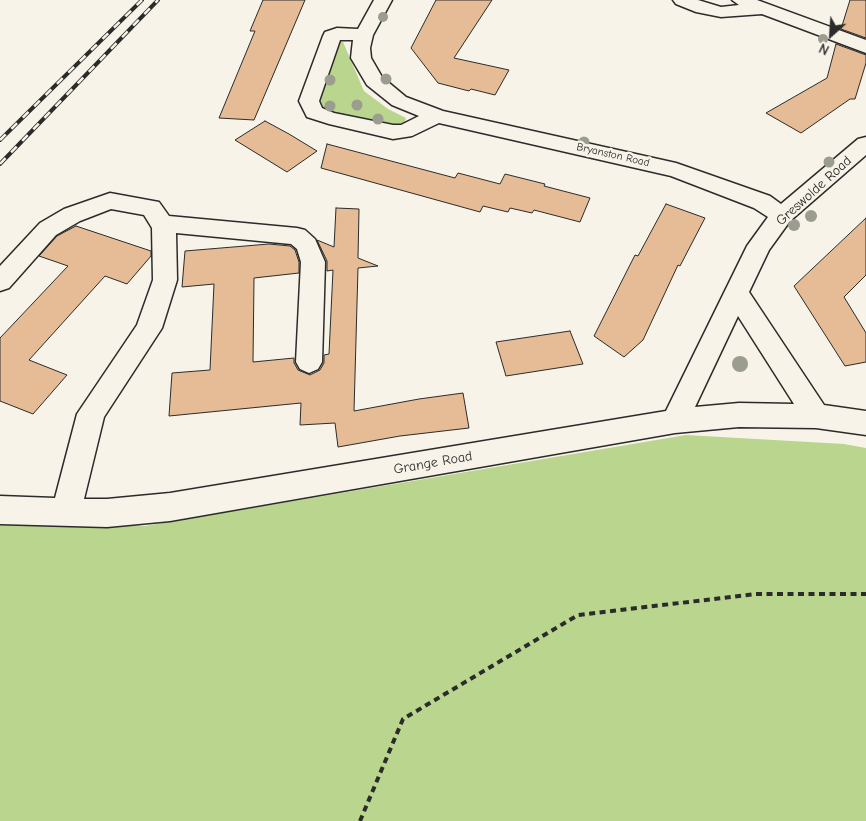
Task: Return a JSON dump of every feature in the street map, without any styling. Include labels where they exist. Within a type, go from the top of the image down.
[{"type":"street","name":"Bryanston Road","points":[[383,0],[364,35],[361,48],[362,58],[374,81],[399,101],[437,116],[676,170],[762,202],[782,215]]},
{"type":"street","points":[[682,0],[702,8],[721,12],[760,9]]},
{"type":"street","points":[[741,0],[760,9],[866,47]]},
{"type":"street","points":[[364,35],[337,34],[332,36],[309,101],[314,112],[328,118],[393,132],[406,131],[437,116]]},
{"type":"street","name":"Greswolde Road","points":[[675,421],[759,246],[782,215],[866,144]]},
{"type":"street","points":[[0,282],[48,229],[72,215],[110,200],[151,208],[164,227],[164,280],[149,328],[91,414],[66,513]]},
{"type":"street","points":[[162,224],[296,236],[307,245],[313,262],[309,362]]},
{"type":"street","points":[[736,292],[816,416]]},
{"type":"street","name":"Grange Road","points":[[0,510],[107,513],[170,507],[675,421],[739,415],[816,416],[866,423]]},
{"type":"path","points":[[360,821],[403,719],[578,614],[756,594],[866,594]]},
{"type":"green space","points":[[338,42],[343,42],[364,91],[388,109],[406,118],[404,125],[387,128],[325,113],[317,106]]},
{"type":"green space","points":[[686,435],[844,444],[866,448],[866,821],[0,821],[0,520],[145,526]]},
{"type":"building","points":[[263,0],[305,0],[254,120],[219,118],[255,31],[250,31]]},
{"type":"building","points":[[436,0],[492,0],[454,58],[509,70],[495,95],[438,83],[411,48]]},
{"type":"building","points":[[850,0],[866,0],[866,38],[841,29]]},
{"type":"building","points":[[836,44],[866,55],[866,63],[855,99],[850,99],[801,133],[766,113],[827,78]]},
{"type":"building","points":[[265,121],[317,151],[287,172],[235,140]]},
{"type":"building","points":[[327,144],[455,178],[458,173],[500,184],[505,174],[590,198],[580,222],[534,210],[532,213],[510,208],[508,212],[483,206],[480,212],[321,168]]},
{"type":"building","points":[[666,204],[705,218],[680,266],[678,265],[643,340],[624,357],[594,336],[635,255],[638,256]]},
{"type":"building","points":[[336,208],[359,209],[358,258],[378,266],[358,268],[354,411],[463,393],[469,428],[400,436],[338,447],[335,423],[300,425],[301,403],[169,416],[172,373],[210,370],[214,284],[182,287],[185,251],[269,244],[290,246],[295,250],[299,262],[299,273],[254,278],[253,362],[294,358],[294,363],[298,370],[310,375],[320,370],[324,363],[324,355],[329,354],[333,270],[327,271],[327,261],[317,240],[334,247]]},
{"type":"building","points":[[866,218],[866,275],[844,297],[866,333],[866,362],[845,366],[794,286]]},
{"type":"building","points":[[76,226],[151,251],[151,256],[127,284],[105,276],[29,360],[67,375],[33,414],[0,401],[0,338],[68,266],[39,256],[57,236]]},
{"type":"building","points":[[570,331],[583,364],[506,376],[496,342]]},
{"type":"railway","points":[[0,140],[142,0]]},
{"type":"railway","points":[[0,164],[158,0]]}]
